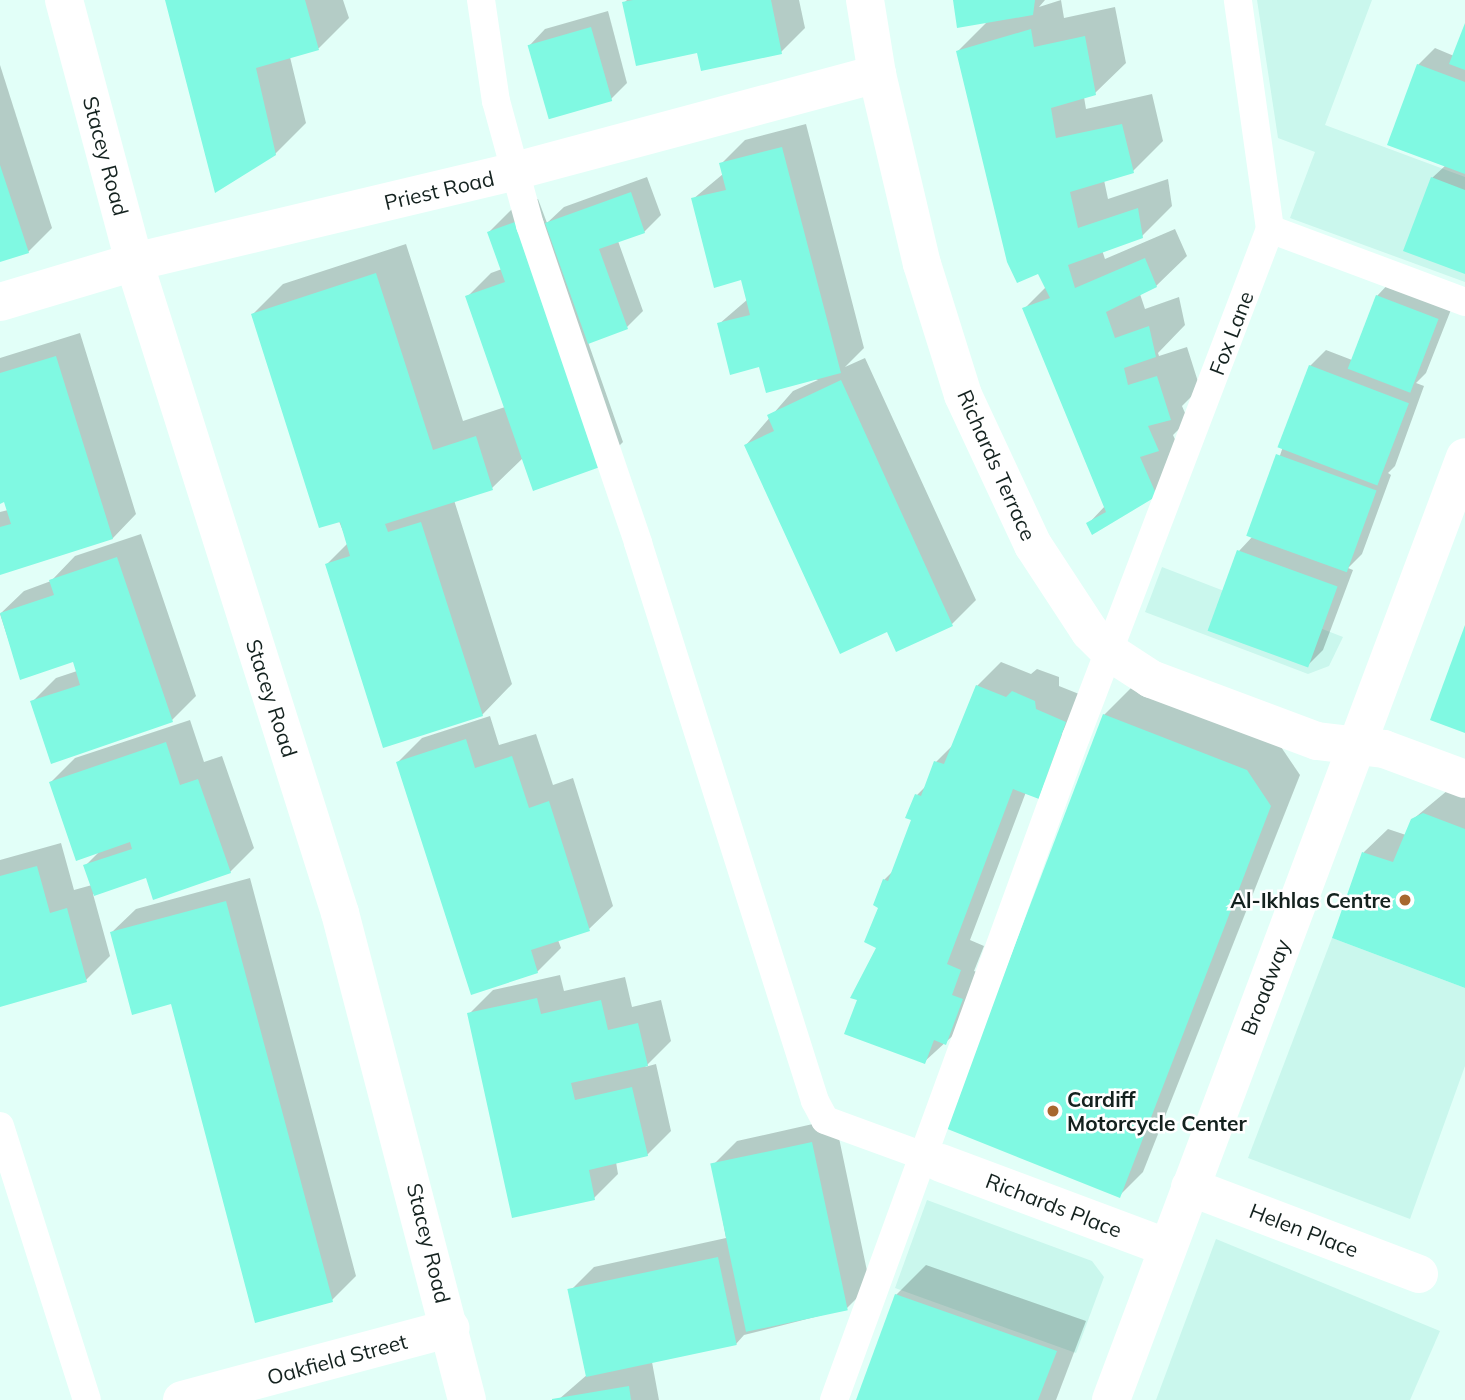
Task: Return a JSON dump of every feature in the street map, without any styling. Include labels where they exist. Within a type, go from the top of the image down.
[{"type":"street","name":"Stacey Road","points":[[64,0],[134,262],[340,913],[451,1328],[467,1400]]},
{"type":"street","name":"Richards Terrace","points":[[865,0],[877,74],[922,264],[963,395],[1033,545],[1090,632],[1111,653],[1164,684],[1317,741],[1384,749],[1465,779]]},
{"type":"street","name":"Priest Road","points":[[0,302],[134,262],[515,171],[877,74]]},
{"type":"street","name":"Broadway","points":[[1111,1400],[1465,457]]},
{"type":"street","name":"Richards Place","points":[[931,1159],[1168,1248]]},
{"type":"street","name":"Helen Place","points":[[1190,1187],[1419,1273]]},
{"type":"street","name":"Oakfield Street","points":[[182,1400],[451,1328]]},
{"type":"lane","points":[[481,0],[496,101],[515,171],[638,542],[815,1101],[825,1120],[931,1159]]},
{"type":"lane","name":"Fox Lane","points":[[834,1400],[931,1159],[1111,653],[1270,229],[1238,0]]},
{"type":"lane","points":[[1270,229],[1465,302]]},
{"type":"lane","points":[[0,1126],[87,1400]]},
{"type":"shaded area","points":[[1257,0],[1372,0],[1325,125],[1465,177],[1465,282],[1290,218],[1315,152],[1278,138]]},
{"type":"shaded area","points":[[1162,567],[1343,637],[1329,666],[1308,674],[1145,612]]},
{"type":"shaded area","points":[[1332,938],[1465,988],[1465,1066],[1410,1219],[1248,1158]]},
{"type":"shaded area","points":[[927,1200],[1092,1261],[1104,1277],[1076,1353],[895,1288]]},
{"type":"shaded area","points":[[1216,1239],[1440,1331],[1410,1400],[1156,1400]]},
{"type":"building","points":[[165,0],[305,0],[319,50],[256,68],[276,155],[215,193]]},
{"type":"building","points":[[771,0],[782,54],[701,71],[697,53],[636,66],[622,2]]},
{"type":"building","points":[[953,0],[1035,0],[1033,15],[957,28]]},
{"type":"building","points":[[1465,23],[1465,70],[1449,64]]},
{"type":"building","points":[[591,27],[612,101],[549,119],[528,45]]},
{"type":"building","points":[[1031,29],[1034,47],[1085,36],[1096,95],[1051,108],[1056,138],[1122,124],[1134,173],[1070,192],[1078,228],[1138,208],[1143,238],[1068,265],[1075,288],[1145,258],[1157,287],[1106,312],[1115,338],[1149,326],[1156,357],[1124,368],[1128,385],[1157,376],[1171,420],[1148,426],[1159,451],[1140,457],[1157,496],[1092,535],[1086,523],[1106,512],[1022,308],[1050,298],[1038,274],[1017,283],[1007,262],[956,51]]},
{"type":"building","points":[[1417,64],[1465,82],[1465,174],[1387,145]]},
{"type":"building","points":[[782,147],[841,373],[766,393],[759,367],[730,375],[717,323],[750,315],[741,280],[714,288],[691,198],[726,190],[719,163]]},
{"type":"building","points":[[0,165],[29,253],[0,262]]},
{"type":"building","points":[[1431,177],[1465,190],[1465,274],[1403,251]]},
{"type":"building","points":[[631,192],[645,233],[599,249],[628,329],[588,344],[545,223]]},
{"type":"building","points":[[515,222],[600,467],[533,491],[465,296],[505,282],[487,232]]},
{"type":"building","points":[[376,273],[433,450],[476,436],[493,490],[385,524],[388,532],[421,522],[483,716],[383,748],[325,564],[350,556],[340,522],[319,528],[251,314]]},
{"type":"building","points":[[1376,295],[1439,319],[1410,393],[1348,369]]},
{"type":"building","points":[[56,356],[113,539],[0,575],[0,527],[11,524],[4,502],[0,504],[0,373]]},
{"type":"building","points":[[1309,365],[1409,403],[1377,486],[1277,447]]},
{"type":"building","points":[[841,380],[953,626],[896,652],[887,632],[840,654],[744,445],[774,431],[767,415]]},
{"type":"building","points":[[1276,454],[1377,491],[1347,572],[1246,536]]},
{"type":"building","points":[[1237,550],[1338,587],[1308,667],[1208,631]]},
{"type":"building","points":[[117,557],[173,722],[51,764],[30,701],[80,685],[73,662],[20,680],[0,613],[54,595],[49,580]]},
{"type":"building","points":[[1465,625],[1465,733],[1430,720]]},
{"type":"building","points":[[976,685],[1006,697],[1012,691],[1035,701],[1036,709],[1066,722],[1039,799],[1013,789],[947,964],[961,970],[952,995],[963,999],[946,1045],[934,1040],[925,1064],[844,1034],[857,1000],[850,998],[876,948],[864,942],[878,908],[873,905],[883,879],[888,881],[911,820],[905,818],[915,794],[921,796],[934,761],[944,764]]},
{"type":"building","points":[[1103,714],[1247,770],[1271,806],[1120,1198],[945,1128]]},
{"type":"building","points":[[466,739],[475,768],[512,756],[529,808],[549,801],[590,931],[531,950],[538,973],[471,995],[396,762]]},
{"type":"building","points":[[166,742],[180,785],[198,779],[231,873],[153,900],[146,878],[94,896],[83,865],[132,849],[130,842],[76,861],[49,782]]},
{"type":"building","name":"Al-Ikhlas Centre","points":[[1423,813],[1465,829],[1465,988],[1332,938],[1362,852],[1393,862],[1411,819]]},
{"type":"building","points":[[37,866],[50,913],[67,908],[87,982],[0,1007],[0,876]]},
{"type":"building","points":[[226,901],[333,1302],[255,1323],[171,1004],[132,1015],[110,932]]},
{"type":"building","points":[[537,998],[541,1014],[601,1000],[608,1030],[638,1023],[648,1066],[571,1083],[575,1100],[632,1087],[648,1156],[589,1170],[595,1200],[512,1218],[467,1013]]},
{"type":"building","points":[[812,1142],[848,1310],[746,1332],[710,1164]]},
{"type":"building","points":[[718,1257],[737,1345],[586,1377],[567,1289]]},
{"type":"building","points":[[895,1294],[1057,1351],[1038,1400],[856,1400]]},
{"type":"building","points":[[629,1386],[631,1400],[552,1400],[552,1399]]},
{"type":"place","name":"Al-Ikhlas Centre","points":[[1405,900]]},
{"type":"place","name":"Cardiff Motorcycle Center","points":[[1053,1111]]}]
